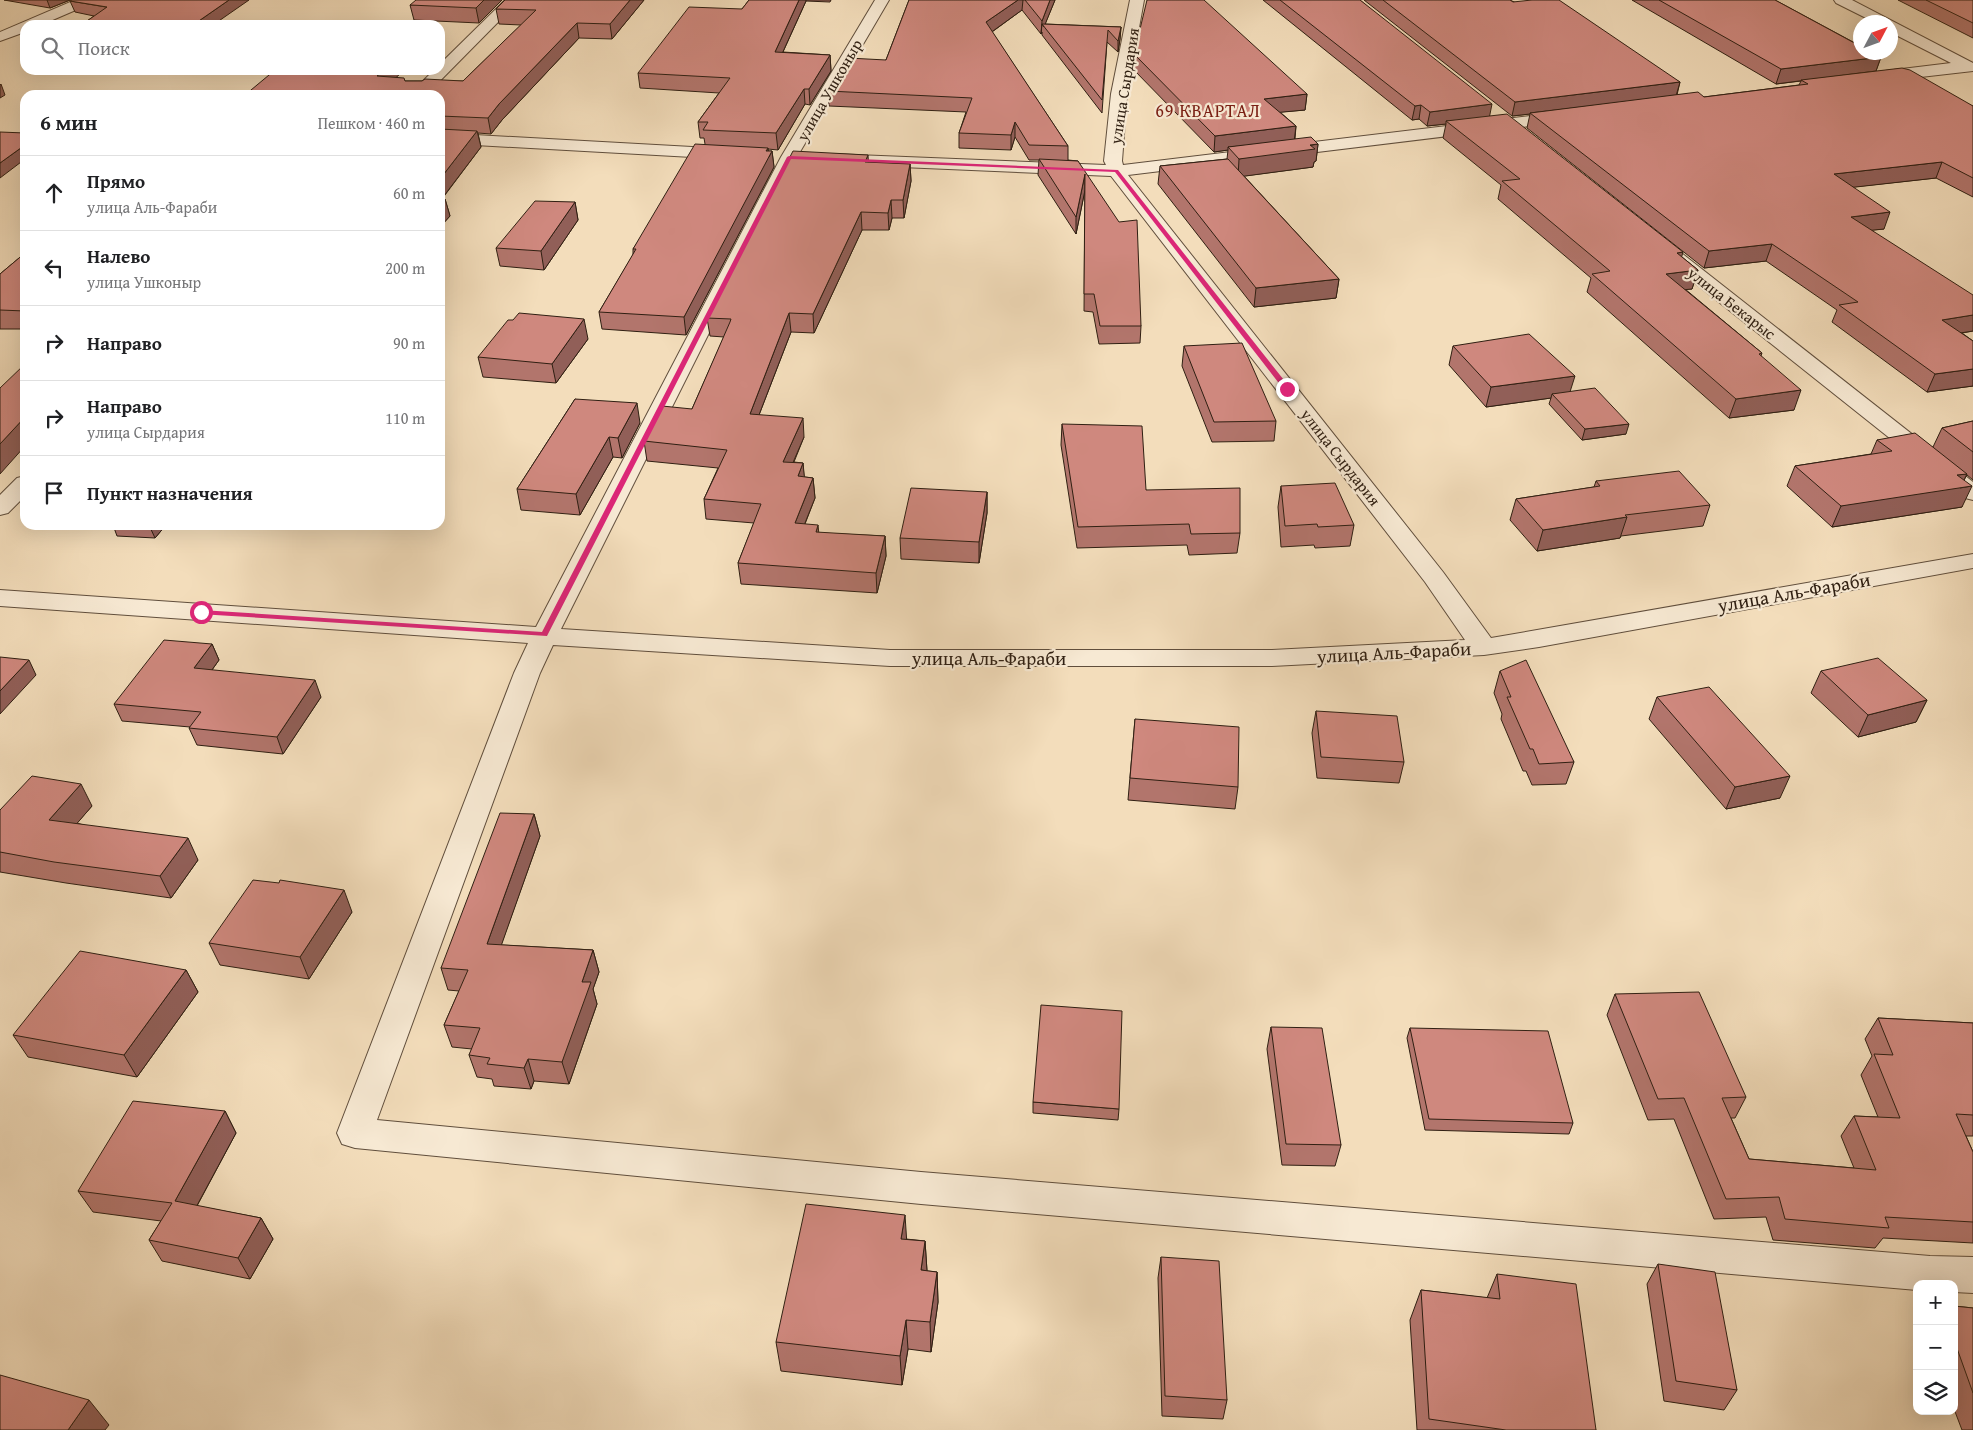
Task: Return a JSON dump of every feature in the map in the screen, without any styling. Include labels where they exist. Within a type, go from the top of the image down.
[{"type":"street","points":[[41,20],[87,0]]},
{"type":"street","points":[[445,68],[514,0]]},
{"type":"street","name":"улица Ушконыр","points":[[882,0],[789,157],[545,635],[524,682],[355,1133],[931,1189],[1973,1276]]},
{"type":"street","name":"улица Сырдария","points":[[1137,0],[1119,94],[1113,161],[1116,171],[1434,576],[1484,647]]},
{"type":"street","points":[[1841,0],[1870,15]]},
{"type":"street","points":[[0,38],[20,29]]},
{"type":"street","points":[[1898,30],[1970,67]]},
{"type":"street","points":[[1861,79],[1970,67]]},
{"type":"street","points":[[422,90],[437,75]]},
{"type":"street","points":[[1483,106],[1522,137]]},
{"type":"street","points":[[769,156],[1116,171],[1575,116]]},
{"type":"street","points":[[445,138],[739,154]]},
{"type":"street","name":"улица Бекарыс","points":[[1654,241],[1973,493]]},
{"type":"street","points":[[0,508],[20,488]]},
{"type":"street","name":"улица Аль-Фараби","points":[[0,598],[718,648],[890,658],[1272,658],[1484,647],[1539,639],[1973,561]]},
{"type":"building","points":[[229,0],[200,20],[88,20],[107,7],[70,1]]},
{"type":"building","points":[[416,0],[484,0],[476,8],[410,5]]},
{"type":"building","points":[[505,0],[630,0],[610,24],[577,23],[499,104],[488,118],[445,116],[445,90],[251,90],[269,75],[378,75],[377,76],[404,78],[405,81],[422,81],[425,79],[463,81],[536,10],[496,9]]},
{"type":"building","points":[[749,0],[799,0],[775,52],[830,55],[809,89],[804,89],[776,133],[703,130],[708,122],[698,122],[730,78],[638,73],[689,7],[742,9]]},
{"type":"building","points":[[909,0],[1018,0],[986,22],[1068,146],[1029,145],[1015,122],[1011,135],[959,133],[972,98],[828,91],[848,58],[886,60]]},
{"type":"building","points":[[1025,0],[1050,0],[1042,21]]},
{"type":"building","points":[[1147,0],[1204,0],[1307,94],[1264,99],[1296,126],[1215,136],[1134,54]]},
{"type":"building","points":[[1280,0],[1360,0],[1492,104],[1430,112],[1421,105],[1415,106]]},
{"type":"building","points":[[1383,0],[1510,0],[1513,2],[1559,0],[1680,82],[1515,102]]},
{"type":"building","points":[[1659,0],[1775,0],[1853,42],[1853,60],[1856,60],[1781,69]]},
{"type":"building","points":[[1926,0],[1973,0],[1973,23]]},
{"type":"building","points":[[1042,24],[1121,27],[1118,41],[1108,30],[1102,100]]},
{"type":"building","points":[[1902,68],[1910,70],[1973,106],[1973,178],[1942,162],[1834,174],[1890,212],[1851,217],[1973,295],[1973,315],[1942,320],[1973,341],[1973,369],[1935,374],[1839,305],[1858,302],[1772,244],[1709,251],[1530,113],[1698,92],[1704,97],[1808,84],[1801,80]]},
{"type":"building","points":[[1507,114],[1683,252],[1677,253],[1698,270],[1666,274],[1762,353],[1759,354],[1801,390],[1736,399],[1592,274],[1610,271],[1502,181],[1520,179],[1446,121]]},
{"type":"building","points":[[445,129],[477,131],[445,173]]},
{"type":"building","points":[[0,132],[20,133],[20,149],[0,163]]},
{"type":"building","points":[[1311,137],[1318,144],[1310,145],[1315,149],[1239,159],[1228,147]]},
{"type":"building","points":[[695,144],[768,148],[766,151],[772,151],[684,317],[599,312],[636,249],[633,249]]},
{"type":"building","points":[[793,151],[868,155],[865,162],[910,164],[903,200],[891,200],[888,213],[861,212],[813,314],[789,313],[750,414],[803,418],[783,462],[803,463],[798,476],[813,478],[795,523],[818,525],[816,532],[885,536],[876,573],[738,563],[761,504],[704,499],[727,450],[644,441],[662,406],[692,409],[731,319],[707,318]]},
{"type":"building","points":[[1039,159],[1078,161],[1119,222],[1137,220],[1141,326],[1100,326],[1094,294],[1084,294],[1085,174],[1076,217]]},
{"type":"building","points":[[1228,159],[1339,279],[1256,288],[1160,166]]},
{"type":"building","points":[[535,201],[575,202],[541,251],[496,248]]},
{"type":"building","points":[[20,257],[20,311],[0,310],[0,274]]},
{"type":"building","points":[[519,313],[584,319],[552,364],[478,357],[508,320],[513,320]]},
{"type":"building","points":[[1529,334],[1575,376],[1491,387],[1453,346]]},
{"type":"building","points":[[1242,343],[1276,421],[1214,422],[1184,346]]},
{"type":"building","points":[[20,369],[20,422],[0,444],[0,388]]},
{"type":"building","points":[[1595,388],[1629,424],[1585,429],[1552,394]]},
{"type":"building","points":[[575,399],[637,403],[618,438],[609,437],[576,494],[517,489]]},
{"type":"building","points":[[1973,421],[1973,452],[1942,428]]},
{"type":"building","points":[[1062,424],[1142,426],[1146,490],[1240,488],[1240,533],[1191,534],[1189,524],[1078,527]]},
{"type":"building","points":[[1915,433],[1967,474],[1957,475],[1972,486],[1841,506],[1795,466],[1892,451],[1877,440]]},
{"type":"building","points":[[1679,471],[1710,505],[1625,515],[1627,517],[1543,530],[1516,499],[1600,486],[1596,481]]},
{"type":"building","points":[[1335,483],[1354,525],[1318,527],[1317,524],[1285,526],[1281,486]]},
{"type":"building","points":[[911,488],[987,492],[979,542],[900,538]]},
{"type":"building","points":[[164,640],[212,644],[194,668],[315,680],[277,737],[189,728],[201,712],[114,704]]},
{"type":"building","points":[[0,657],[29,660],[0,691]]},
{"type":"building","points":[[1878,658],[1927,700],[1868,715],[1821,671]]},
{"type":"building","points":[[1526,660],[1574,762],[1539,764],[1533,749],[1530,749],[1507,697],[1511,697],[1500,671]]},
{"type":"building","points":[[1709,687],[1790,776],[1735,787],[1657,697]]},
{"type":"building","points":[[1316,711],[1397,716],[1404,762],[1321,757]]},
{"type":"building","points":[[1135,719],[1239,727],[1238,787],[1130,778]]},
{"type":"building","points":[[32,776],[81,784],[49,820],[188,838],[160,876],[54,862],[0,852],[0,810]]},
{"type":"building","points":[[500,813],[534,814],[487,944],[593,950],[582,982],[591,982],[562,1062],[528,1059],[524,1068],[487,1064],[490,1058],[469,1055],[480,1028],[444,1025],[468,970],[441,968]]},
{"type":"building","points":[[253,880],[279,883],[280,880],[344,890],[300,957],[209,943]]},
{"type":"building","points":[[80,951],[186,970],[124,1055],[13,1035]]},
{"type":"building","points":[[1699,992],[1746,1097],[1722,1098],[1749,1159],[1876,1170],[1854,1116],[1900,1118],[1874,1054],[1893,1055],[1878,1018],[1973,1023],[1973,1115],[1956,1114],[1973,1152],[1973,1222],[1885,1217],[1889,1228],[1785,1219],[1779,1197],[1726,1199],[1684,1098],[1658,1099],[1615,994]]},
{"type":"building","points":[[1041,1005],[1122,1011],[1119,1109],[1033,1102]]},
{"type":"building","points":[[1271,1027],[1322,1028],[1341,1145],[1286,1144]]},
{"type":"building","points":[[1410,1028],[1548,1031],[1573,1123],[1429,1119]]},
{"type":"building","points":[[133,1101],[225,1111],[175,1201],[261,1218],[238,1258],[149,1240],[172,1203],[78,1191]]},
{"type":"building","points":[[806,1204],[905,1215],[901,1239],[925,1241],[921,1270],[937,1272],[930,1322],[906,1320],[900,1356],[776,1342]]},
{"type":"building","points":[[1161,1257],[1219,1261],[1227,1400],[1165,1396]]},
{"type":"building","points":[[1658,1264],[1715,1272],[1737,1390],[1676,1381]]},
{"type":"building","points":[[1497,1274],[1576,1284],[1596,1430],[1506,1430],[1429,1419],[1421,1290],[1500,1299]]},
{"type":"building","points":[[1958,1306],[1973,1308],[1973,1393],[1958,1351]]},
{"type":"building","points":[[0,1375],[89,1400],[68,1430],[0,1430]]},
{"type":"district","name":"69 КВАРТАЛ","points":[[1208,111]]},
{"type":"route","points":[[201,612],[545,635],[789,157],[1116,171],[1287,389]]}]
